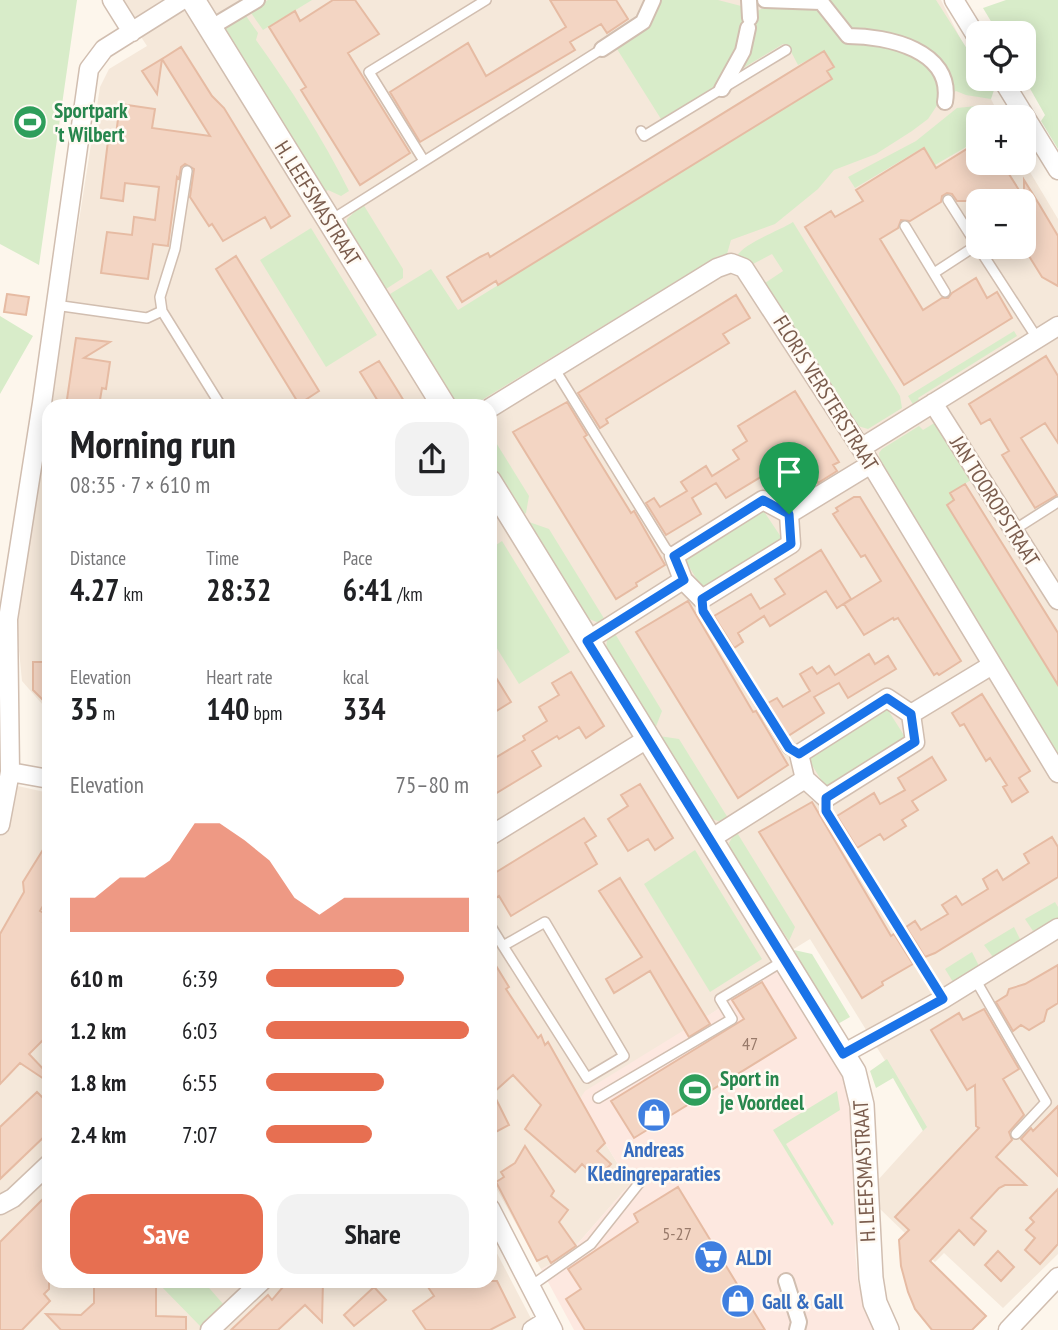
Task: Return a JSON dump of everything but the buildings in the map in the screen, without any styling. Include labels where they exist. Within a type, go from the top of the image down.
[{"type":"street","points":[[112,0],[132,32]]},
{"type":"street","points":[[0,825],[10,772],[11,712],[4,666],[9,611],[89,69],[104,49],[182,0]]},
{"type":"street","name":"H. LEEFSMASTRAAT","points":[[193,0],[440,399]]},
{"type":"street","points":[[210,28],[257,0]]},
{"type":"street","points":[[602,49],[643,22],[653,0]]},
{"type":"street","points":[[722,89],[743,51],[749,23],[749,0]]},
{"type":"street","points":[[765,0],[821,2],[848,36],[897,42],[919,51],[942,73],[947,83],[945,102]]},
{"type":"street","points":[[954,0],[967,21]]},
{"type":"street","points":[[1009,91],[1058,170]]},
{"type":"street","name":"FLORIS VERSTERSTRAAT","points":[[497,404],[717,268],[731,263],[744,268],[761,290],[872,464],[1058,773]]},
{"type":"street","points":[[861,448],[1058,326]]},
{"type":"street","name":"JAN TOOROPSTRAAT","points":[[933,403],[1058,600]]},
{"type":"street","points":[[789,514],[872,464]]},
{"type":"street","name":"H. LEEFSMASTRAAT","points":[[497,493],[783,961],[843,1054],[860,1090],[871,1278],[876,1303],[887,1330]]},
{"type":"street","points":[[763,500],[789,514],[791,544],[702,599],[684,580],[674,556],[763,500]]},
{"type":"street","points":[[587,641],[684,580]]},
{"type":"street","points":[[911,714],[992,665]]},
{"type":"street","points":[[887,698],[911,714],[915,742],[826,798],[805,779],[799,754],[887,698]]},
{"type":"street","points":[[497,832],[647,739]]},
{"type":"street","points":[[10,772],[42,778]]},
{"type":"street","points":[[709,840],[805,779]]},
{"type":"street","points":[[843,1054],[943,999],[1058,928]]},
{"type":"street","points":[[0,1205],[13,1198],[42,1171]]},
{"type":"street","points":[[497,1221],[551,1325],[532,1330]]},
{"type":"street","points":[[1008,1330],[1058,1278]]},
{"type":"street","points":[[786,1281],[799,1322],[797,1330]]},
{"type":"street","points":[[210,1330],[255,1288]]},
{"type":"lane","points":[[424,161],[369,72],[486,0]]},
{"type":"lane","points":[[329,221],[602,49]]},
{"type":"lane","points":[[640,131],[644,136],[786,50]]},
{"type":"lane","points":[[187,171],[175,248],[160,298],[162,310],[217,399]]},
{"type":"lane","points":[[948,200],[966,228]]},
{"type":"lane","points":[[905,226],[945,292]]},
{"type":"lane","points":[[934,273],[966,253]]},
{"type":"lane","points":[[986,259],[1037,338]]},
{"type":"lane","points":[[55,306],[147,318],[162,310]]},
{"type":"lane","points":[[554,368],[666,549],[674,556]]},
{"type":"lane","points":[[1014,530],[1058,502]]},
{"type":"lane","points":[[702,599],[703,611],[781,737],[789,748],[799,754]]},
{"type":"lane","points":[[826,798],[826,811],[943,999]]},
{"type":"lane","points":[[497,936],[503,946],[587,1078],[624,1056],[545,922],[503,946]]},
{"type":"lane","points":[[598,1098],[732,1019],[720,999],[783,961]]},
{"type":"lane","points":[[975,979],[1046,1102],[1016,1134]]},
{"type":"lane","points":[[531,1286],[591,1244],[644,1177]]},
{"type":"shaded area","points":[[117,0],[941,0],[966,50],[966,91],[987,91],[994,105],[966,105],[966,175],[1032,175],[1058,219],[1058,1254],[1003,1308],[944,1253],[935,1262],[879,1208],[878,1180],[926,1127],[810,939],[714,998],[720,1008],[579,1100],[630,1184],[566,1257],[541,1269],[497,1190],[497,399],[51,399],[100,87],[109,69],[147,46]]},
{"type":"shaded area","points":[[42,455],[42,704],[22,681],[16,620]]},
{"type":"shaded area","points":[[0,782],[42,791],[42,1288],[497,1288],[497,1253],[537,1330],[0,1330]]},
{"type":"shaded area","points":[[773,963],[845,1078],[851,1097],[858,1283],[873,1330],[574,1330],[541,1269],[566,1257],[630,1184],[579,1100],[585,1091],[720,1008],[713,998]]},
{"type":"green space","name":"Sportpark 't Wilbert","points":[[0,0],[77,0],[39,265],[0,244]]},
{"type":"green space","points":[[268,0],[312,0],[263,30],[249,10]]},
{"type":"green space","points":[[659,0],[718,0],[745,7],[740,45],[728,74],[709,91],[661,119],[617,49],[643,31]]},
{"type":"green space","points":[[781,0],[936,0],[966,47],[966,91],[994,91],[991,99],[956,91],[940,101],[928,119],[912,131],[876,154],[834,170],[818,189],[775,224],[731,240],[727,254],[716,257],[483,399],[451,399],[390,294],[431,269],[458,310],[831,78],[827,71],[834,66],[824,52],[798,65],[788,46],[783,44],[740,70],[757,11]]},
{"type":"green space","points":[[1006,0],[1058,0],[1058,149],[1041,121],[1045,115],[1031,91],[1036,91],[1036,21],[991,21],[983,8]]},
{"type":"green space","points":[[244,13],[258,33],[256,40],[306,114],[339,171],[349,191],[341,196],[328,190],[324,193],[221,27]]},
{"type":"green space","points":[[966,107],[966,147],[935,165],[924,147],[855,188],[848,177],[916,141],[957,108]]},
{"type":"green space","points":[[363,204],[403,269],[403,278],[386,289],[347,231],[347,219]]},
{"type":"green space","points":[[793,222],[900,396],[902,408],[868,429],[858,426],[854,428],[765,283],[783,271],[772,254],[753,264],[737,256],[754,242]]},
{"type":"green space","points":[[311,228],[377,335],[326,367],[260,260]]},
{"type":"green space","points":[[0,316],[33,336],[0,394]]},
{"type":"green space","points":[[1014,331],[1017,336],[918,398],[920,402],[914,406],[908,396]]},
{"type":"green space","points":[[936,422],[971,480],[950,493],[954,500],[947,505],[1058,686],[1058,759],[876,464],[880,461],[879,453],[882,449],[919,426],[923,430]]},
{"type":"green space","points":[[497,444],[529,496],[526,513],[523,515],[497,473]]},
{"type":"green space","points":[[761,507],[783,540],[704,591],[683,557]]},
{"type":"green space","points":[[529,522],[549,529],[605,620],[599,623],[587,618]]},
{"type":"green space","points":[[502,541],[570,652],[519,684],[497,648],[497,544]]},
{"type":"green space","points":[[614,632],[662,711],[655,729],[606,649],[607,640]]},
{"type":"green space","points":[[886,707],[907,740],[828,791],[807,757]]},
{"type":"green space","points":[[659,736],[679,739],[728,818],[717,821],[707,815]]},
{"type":"green space","points":[[736,831],[795,927],[789,941],[730,849],[729,843]]},
{"type":"green space","points":[[695,850],[762,959],[710,992],[644,884]]},
{"type":"green space","points":[[1055,902],[1058,918],[1033,931],[1025,919]]},
{"type":"green space","points":[[1014,927],[1021,941],[993,957],[984,945]]},
{"type":"green space","points":[[794,950],[812,954],[850,1017],[836,1025]]},
{"type":"green space","points":[[972,952],[979,966],[953,982],[945,969]]},
{"type":"green space","points":[[887,1059],[927,1127],[923,1131],[893,1078],[876,1088],[870,1071]]},
{"type":"green space","points":[[837,1091],[840,1110],[786,1144],[834,1223],[832,1226],[773,1130]]},
{"type":"green space","points":[[163,1288],[209,1288],[224,1305],[201,1327]]},
{"type":"place","name":"Sportpark 't Wilbert","points":[[30,122]]},
{"type":"place","name":"Sport in je Voordeel","points":[[695,1090]]},
{"type":"place","name":"Andreas Kledingreparaties","points":[[654,1115]]},
{"type":"place","name":"ALDI","points":[[711,1257]]},
{"type":"place","name":"Gall & Gall","points":[[738,1301]]},
{"type":"route","points":[[763,500],[789,514],[791,544],[702,599],[703,611],[789,748],[799,754],[887,698],[911,714],[915,742],[826,798],[826,811],[943,999],[843,1054],[587,641],[684,580],[674,556],[763,500]]}]
